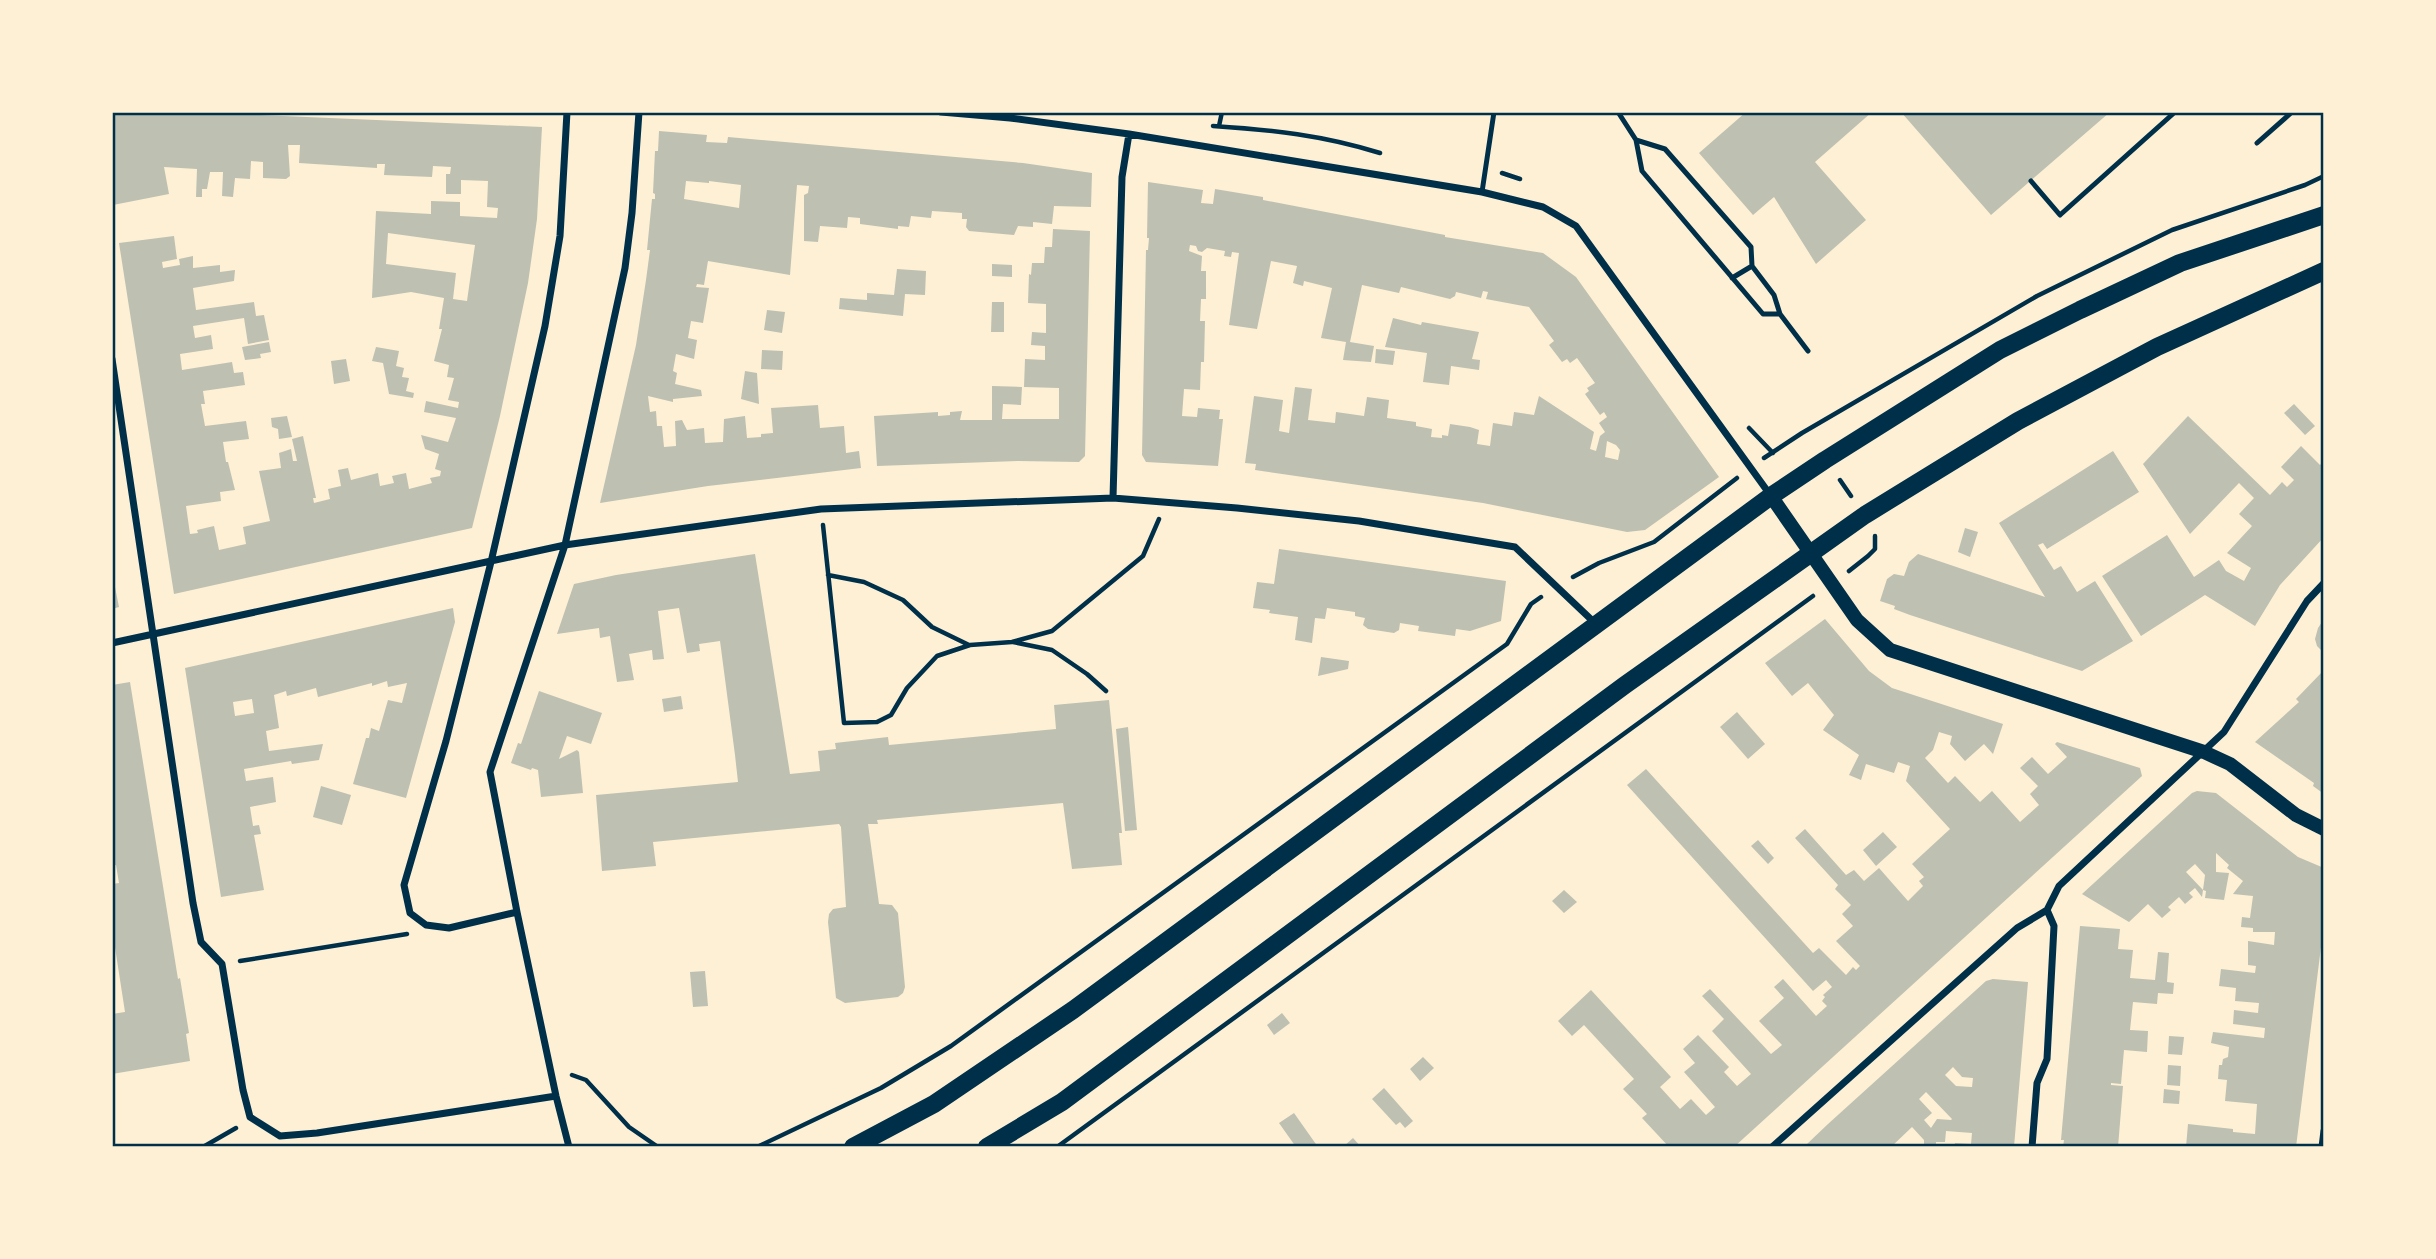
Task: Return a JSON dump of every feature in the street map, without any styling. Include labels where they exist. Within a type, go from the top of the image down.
[{"type":"main road","points":[[853,1147],[934,1104],[1073,1010],[1771,496],[2000,350],[2180,263],[2324,215]]},
{"type":"main road","points":[[987,1147],[1062,1102],[1625,685],[1865,515],[2018,421],[2157,347],[2324,271]]},
{"type":"main road","points":[[1771,496],[1857,621],[1890,650],[2204,752],[2230,764],[2296,815],[2324,829]]},
{"type":"street","points":[[517,912],[449,928],[426,925],[410,913],[404,886],[446,741],[491,562],[549,300],[560,236],[567,112]]},
{"type":"street","points":[[569,1147],[517,912],[490,772],[565,545],[625,268],[639,112]]},
{"type":"street","points":[[941,112],[1028,116],[1482,192],[1543,207],[1576,226],[1771,496]]},
{"type":"street","points":[[1113,498],[1122,177],[1129,134]]},
{"type":"street","points":[[112,359],[201,942],[222,964],[250,1117],[281,1136],[330,1131],[556,1096]]},
{"type":"street","points":[[112,643],[565,545],[821,509],[1113,498],[1359,521],[1515,547],[1597,626]]},
{"type":"street","points":[[1772,1147],[2017,928],[2047,911],[2059,887],[2224,732],[2307,601],[2324,583]]},
{"type":"street","points":[[2032,1147],[2038,1083],[2047,1059],[2054,926],[2047,911]]},
{"type":"street","points":[[2322,1147],[2324,1130]]},
{"type":"lane","points":[[1482,192],[1494,112]]},
{"type":"lane","points":[[1618,112],[1636,140],[1642,171],[1763,314],[1780,314]]},
{"type":"lane","points":[[2031,181],[2060,215],[2175,112]]},
{"type":"lane","points":[[2257,143],[2292,112]]},
{"type":"lane","points":[[1636,140],[1665,149],[1751,247],[1752,266],[1774,295],[1780,314],[1808,351]]},
{"type":"lane","points":[[1731,278],[1752,266]]},
{"type":"path","points":[[1219,126],[1222,112]]},
{"type":"path","points":[[1209,125],[1280,131],[1336,140],[1386,155]]},
{"type":"path","points":[[1486,169],[1522,180]]},
{"type":"path","points":[[1741,420],[1773,453]]},
{"type":"path","points":[[757,1147],[881,1088],[951,1046],[1507,644],[1531,604],[1555,587],[1599,563],[1654,542],[1750,468],[1802,433]]},
{"type":"path","points":[[821,509],[844,723],[877,722],[891,715],[907,688],[937,656],[970,645],[1012,642],[1052,631],[1143,556],[1167,502]]},
{"type":"path","points":[[828,575],[864,582],[903,600],[932,627],[970,645]]},
{"type":"path","points":[[1057,1147],[1830,582]]},
{"type":"path","points":[[1012,642],[1052,650],[1106,691]]},
{"type":"path","points":[[222,964],[420,932],[426,925]]},
{"type":"path","points":[[552,1074],[564,1072],[586,1080],[629,1127],[658,1147]]},
{"type":"path","points":[[203,1147],[246,1123],[250,1117]]},
{"type":"building","points":[[112,112],[188,112],[542,127],[537,219],[528,283],[500,416],[472,528],[174,594],[119,243],[174,236],[177,259],[162,262],[163,268],[180,265],[179,259],[193,256],[193,268],[220,265],[220,272],[235,270],[234,281],[193,288],[196,310],[254,302],[256,316],[264,315],[269,340],[248,344],[244,318],[193,326],[195,338],[211,335],[213,349],[180,354],[182,370],[232,362],[234,373],[243,372],[245,385],[203,391],[205,404],[201,404],[205,426],[246,421],[249,439],[223,442],[235,490],[220,492],[221,501],[186,506],[190,534],[214,526],[219,550],[246,544],[243,527],[270,521],[259,471],[281,468],[279,453],[291,449],[293,461],[297,461],[292,439],[303,436],[316,498],[313,498],[314,503],[330,499],[328,489],[341,486],[338,470],[348,468],[351,480],[378,473],[380,486],[394,483],[392,476],[406,473],[409,489],[432,483],[430,478],[440,476],[441,471],[435,469],[439,454],[425,449],[421,435],[448,442],[456,418],[424,412],[426,401],[458,408],[459,402],[448,400],[454,378],[447,377],[449,365],[434,361],[442,329],[439,329],[444,298],[411,292],[372,298],[376,211],[431,214],[431,201],[460,202],[460,216],[497,218],[498,208],[487,207],[488,181],[461,180],[461,194],[446,194],[446,174],[450,174],[451,167],[433,166],[432,177],[384,175],[385,164],[377,164],[377,168],[299,163],[300,145],[288,145],[290,176],[286,179],[263,178],[263,162],[251,161],[250,179],[235,178],[233,197],[222,196],[223,172],[210,172],[207,189],[202,189],[202,197],[196,197],[197,169],[164,167],[169,194],[113,205]],"holes":[[[388,233],[475,245],[467,301],[453,299],[456,273],[386,264]]]},
{"type":"building","points":[[1746,112],[1872,112],[1815,162],[1866,220],[1816,264],[1774,197],[1753,215],[1699,153]]},
{"type":"building","points":[[1901,112],[2110,112],[1991,215]]},
{"type":"building","points":[[659,131],[707,135],[706,142],[727,143],[728,137],[1023,163],[1092,173],[1091,207],[1054,206],[1052,224],[1033,222],[1033,227],[1018,226],[1014,235],[969,231],[966,227],[967,219],[962,219],[962,213],[932,211],[931,218],[911,216],[909,227],[898,226],[898,229],[860,224],[860,218],[848,217],[847,228],[820,226],[818,242],[804,241],[804,195],[808,193],[809,186],[797,185],[790,275],[708,261],[704,285],[697,284],[696,287],[709,288],[703,323],[691,321],[688,338],[697,340],[694,359],[676,354],[673,371],[677,373],[675,384],[701,390],[702,396],[673,399],[673,402],[648,396],[650,412],[656,411],[657,426],[662,426],[664,447],[676,446],[675,421],[682,420],[687,430],[704,428],[705,443],[723,442],[724,419],[745,416],[747,438],[761,437],[761,434],[773,433],[771,408],[818,405],[820,428],[844,426],[846,453],[859,451],[861,468],[708,486],[600,503],[636,345],[650,250],[647,250],[652,199],[655,199],[655,151],[658,151]],"holes":[[[686,181],[741,185],[739,208],[684,199]]]},
{"type":"building","points":[[1148,182],[1203,190],[1201,203],[1213,204],[1215,189],[1445,237],[1543,253],[1576,277],[1719,477],[1645,530],[1627,532],[1483,503],[1255,470],[1256,464],[1245,463],[1254,396],[1283,400],[1279,431],[1289,433],[1295,387],[1312,389],[1308,420],[1335,423],[1336,412],[1364,416],[1367,397],[1389,400],[1387,418],[1416,422],[1416,426],[1432,429],[1431,437],[1448,436],[1450,424],[1470,427],[1479,430],[1477,444],[1490,446],[1493,423],[1512,426],[1514,412],[1534,415],[1539,396],[1594,432],[1590,449],[1596,451],[1600,436],[1605,432],[1599,423],[1607,417],[1604,412],[1600,415],[1585,394],[1589,391],[1587,388],[1595,383],[1577,358],[1570,363],[1567,359],[1562,362],[1549,345],[1554,341],[1529,307],[1486,299],[1488,292],[1483,291],[1481,298],[1456,292],[1450,299],[1401,287],[1399,293],[1362,285],[1350,342],[1374,346],[1371,362],[1343,360],[1346,342],[1321,338],[1332,288],[1304,281],[1303,286],[1293,283],[1297,266],[1271,261],[1257,329],[1229,325],[1239,253],[1232,252],[1231,257],[1224,256],[1225,251],[1207,248],[1202,252],[1198,251],[1196,246],[1190,245],[1189,251],[1202,256],[1201,271],[1206,271],[1206,299],[1201,299],[1200,321],[1205,321],[1204,362],[1201,362],[1200,390],[1184,389],[1182,416],[1197,417],[1198,408],[1220,410],[1219,419],[1223,419],[1218,466],[1146,462],[1142,455]],"holes":[[[1607,441],[1620,450],[1618,460],[1605,457]]]},
{"type":"building","points":[[1053,229],[1090,231],[1085,456],[1079,462],[1018,461],[877,466],[874,416],[938,412],[938,416],[962,411],[960,420],[992,420],[992,386],[1022,387],[1021,405],[1003,404],[1002,419],[1059,419],[1059,388],[1024,387],[1025,359],[1045,360],[1045,346],[1031,345],[1032,332],[1046,333],[1046,304],[1028,303],[1029,274],[1031,275],[1032,263],[1044,263],[1045,247],[1052,247]]},
{"type":"building","points":[[992,264],[1012,265],[1012,277],[992,276]]},
{"type":"building","points":[[897,269],[926,271],[925,295],[905,294],[903,316],[839,309],[840,298],[867,300],[867,293],[894,295]]},
{"type":"building","points":[[992,302],[1004,302],[1004,332],[991,332]]},
{"type":"building","points":[[767,310],[785,312],[782,333],[764,330]]},
{"type":"building","points":[[1393,318],[1421,325],[1422,322],[1479,332],[1472,359],[1480,360],[1479,370],[1451,366],[1449,385],[1423,382],[1427,353],[1385,347]]},
{"type":"building","points":[[269,342],[271,352],[260,354],[261,358],[245,360],[242,347]]},
{"type":"building","points":[[376,347],[399,351],[396,366],[404,368],[402,377],[409,378],[406,391],[414,393],[413,398],[389,394],[383,363],[372,361]]},
{"type":"building","points":[[1376,349],[1395,351],[1393,365],[1375,363]]},
{"type":"building","points":[[762,350],[783,351],[782,370],[761,369]]},
{"type":"building","points":[[346,359],[350,381],[334,384],[331,361]]},
{"type":"building","points":[[745,371],[757,373],[759,404],[741,399]]},
{"type":"building","points":[[2294,404],[2315,426],[2305,435],[2284,413]]},
{"type":"building","points":[[287,416],[292,437],[279,439],[278,429],[272,427],[271,418]]},
{"type":"building","points":[[2188,416],[2270,495],[2282,482],[2287,487],[2294,480],[2281,467],[2301,446],[2320,465],[2324,461],[2324,537],[2280,585],[2255,626],[2205,595],[2141,636],[2102,576],[2167,535],[2194,577],[2219,560],[2226,571],[2244,581],[2251,568],[2227,553],[2252,526],[2239,514],[2254,498],[2239,483],[2190,534],[2143,464]]},
{"type":"building","points":[[2113,451],[2139,492],[2047,549],[2043,543],[2038,545],[2054,570],[2061,566],[2077,592],[2095,581],[2133,641],[2082,671],[1910,615],[1880,601],[1887,579],[1894,574],[1904,576],[1909,562],[1918,554],[2045,597],[1999,523]]},
{"type":"building","points":[[1965,528],[1978,532],[1970,557],[1958,552]]},
{"type":"building","points":[[1279,549],[1506,581],[1501,621],[1470,631],[1456,629],[1455,636],[1418,631],[1419,626],[1400,623],[1399,630],[1394,633],[1368,629],[1363,625],[1365,618],[1355,616],[1355,612],[1327,608],[1325,619],[1315,618],[1312,643],[1295,640],[1298,617],[1253,608],[1257,582],[1274,584]]},
{"type":"building","points":[[755,554],[790,774],[820,771],[818,751],[836,749],[835,743],[888,737],[889,745],[1056,729],[1054,705],[1109,700],[1122,833],[1119,833],[1122,865],[1072,869],[1063,803],[877,820],[878,824],[868,824],[879,904],[892,905],[898,913],[905,987],[898,997],[845,1003],[836,998],[828,922],[833,909],[846,907],[839,824],[653,842],[656,866],[602,871],[596,795],[738,782],[720,641],[699,644],[700,651],[687,653],[679,608],[658,611],[664,659],[653,660],[652,650],[629,654],[634,680],[617,682],[610,636],[600,638],[599,628],[557,634],[574,584]]},
{"type":"building","points":[[112,572],[119,607],[112,609]]},
{"type":"building","points":[[453,608],[455,622],[406,798],[353,784],[371,728],[379,731],[388,700],[402,703],[407,683],[388,687],[387,681],[372,686],[372,683],[318,697],[316,688],[287,696],[286,691],[274,695],[279,728],[266,731],[269,751],[323,744],[319,760],[292,764],[291,761],[244,769],[246,781],[273,777],[276,802],[250,807],[253,826],[259,825],[261,834],[254,835],[264,890],[221,897],[185,668]],"holes":[[[252,699],[254,713],[235,716],[233,702]]]},
{"type":"building","points":[[1825,619],[1869,671],[1892,688],[2003,724],[1993,754],[1984,744],[1965,761],[1950,744],[1952,736],[1939,732],[1933,750],[1925,758],[1948,783],[1955,776],[1980,802],[1992,791],[2020,822],[2039,805],[2030,794],[2038,786],[2020,768],[2032,757],[2048,774],[2067,757],[2055,744],[2057,742],[2140,768],[2142,776],[1734,1147],[1669,1147],[1642,1118],[1647,1114],[1623,1089],[1634,1079],[1584,1025],[1572,1036],[1558,1021],[1591,990],[1671,1077],[1660,1087],[1680,1109],[1691,1099],[1706,1115],[1715,1107],[1684,1072],[1695,1063],[1683,1049],[1698,1035],[1729,1067],[1724,1072],[1737,1086],[1751,1074],[1712,1031],[1724,1019],[1702,996],[1710,989],[1771,1054],[1782,1045],[1759,1021],[1784,998],[1774,987],[1783,979],[1816,1016],[1827,1006],[1822,1001],[1825,997],[1823,995],[1832,987],[1826,980],[1813,991],[1627,785],[1646,769],[1813,953],[1819,948],[1846,975],[1853,967],[1856,970],[1860,966],[1836,941],[1853,926],[1842,914],[1851,905],[1835,889],[1838,885],[1795,838],[1805,829],[1846,875],[1854,870],[1864,881],[1879,868],[1908,901],[1923,886],[1919,881],[1924,877],[1912,864],[1950,829],[1906,781],[1910,766],[1898,762],[1894,773],[1866,764],[1861,780],[1849,775],[1859,755],[1823,730],[1834,715],[1808,683],[1792,696],[1765,663]]},
{"type":"building","points":[[2324,619],[2324,653],[2317,646],[2315,639]]},
{"type":"building","points":[[1321,657],[1349,661],[1348,669],[1318,676]]},
{"type":"building","points":[[2324,670],[2324,794],[2313,786],[2314,783],[2255,742],[2299,702],[2296,699]]},
{"type":"building","points":[[130,682],[189,1033],[186,1034],[190,1061],[112,1074],[112,1014],[125,1012],[112,928],[112,884],[119,883],[116,865],[112,866],[112,685]]},
{"type":"building","points":[[539,691],[602,713],[591,744],[567,736],[559,759],[577,750],[579,752],[583,793],[541,797],[538,770],[511,763],[518,743],[521,744]]},
{"type":"building","points":[[681,696],[683,709],[664,712],[662,699]]},
{"type":"building","points":[[1737,712],[1765,744],[1748,759],[1720,727]]},
{"type":"building","points":[[1128,727],[1137,830],[1125,831],[1116,729]]},
{"type":"building","points":[[321,786],[351,795],[342,825],[313,817]]},
{"type":"building","points":[[2192,793],[2216,793],[2298,857],[2324,868],[2324,923],[2296,1147],[2186,1147],[2188,1124],[2255,1134],[2257,1104],[2225,1101],[2227,1080],[2218,1079],[2219,1065],[2228,1057],[2229,1047],[2211,1043],[2213,1032],[2264,1038],[2265,1028],[2233,1024],[2234,1010],[2258,1013],[2259,1003],[2235,1001],[2236,988],[2219,986],[2221,969],[2255,973],[2256,966],[2248,965],[2248,941],[2274,945],[2275,932],[2253,932],[2253,928],[2241,927],[2242,917],[2250,918],[2253,896],[2233,894],[2243,881],[2227,868],[2229,865],[2216,853],[2216,872],[2229,873],[2224,900],[2205,898],[2206,891],[2203,890],[2202,897],[2195,888],[2189,893],[2193,897],[2185,904],[2179,897],[2168,907],[2171,910],[2162,918],[2148,904],[2129,922],[2082,894]],"holes":[[[2195,864],[2205,875],[2203,890],[2186,872]]]},
{"type":"building","points":[[1883,832],[1897,847],[1876,866],[1863,850]]},
{"type":"building","points":[[1758,840],[1774,858],[1768,864],[1751,846]]},
{"type":"building","points":[[1564,890],[1577,902],[1564,913],[1552,901]]},
{"type":"building","points":[[2080,926],[2120,929],[2118,949],[2133,950],[2130,978],[2155,980],[2158,952],[2169,953],[2167,982],[2174,983],[2173,994],[2158,993],[2157,1004],[2133,1002],[2130,1030],[2148,1031],[2147,1052],[2124,1050],[2121,1084],[2111,1083],[2123,1086],[2118,1147],[2063,1147],[2064,1140],[2061,1140]]},
{"type":"building","points":[[705,971],[708,1006],[693,1007],[690,972]]},
{"type":"building","points":[[1993,979],[2028,982],[2014,1147],[1954,1147],[1955,1143],[1971,1144],[1972,1133],[1946,1131],[1945,1142],[1936,1142],[1936,1147],[1924,1147],[1924,1140],[1912,1127],[1891,1147],[1809,1147],[1807,1144],[1828,1124],[1986,981]],"holes":[[[1953,1067],[1962,1077],[1973,1078],[1972,1087],[1956,1086],[1945,1075]],[[1926,1092],[1952,1119],[1951,1120],[1937,1119],[1931,1128],[1924,1120],[1932,1113],[1919,1099]]]},
{"type":"building","points":[[1282,1013],[1290,1023],[1274,1035],[1267,1025]]},
{"type":"building","points":[[2169,1036],[2184,1037],[2182,1055],[2168,1054]]},
{"type":"building","points":[[1423,1057],[1434,1068],[1420,1081],[1410,1069]]},
{"type":"building","points":[[2168,1065],[2181,1066],[2180,1086],[2167,1085]]},
{"type":"building","points":[[1384,1088],[1413,1121],[1405,1128],[1400,1122],[1396,1125],[1372,1099]]},
{"type":"building","points":[[2164,1089],[2180,1091],[2179,1104],[2163,1103]]},
{"type":"building","points":[[1294,1113],[1318,1147],[1296,1147],[1279,1123]]},
{"type":"building","points":[[1353,1138],[1361,1147],[1343,1147]]}]
